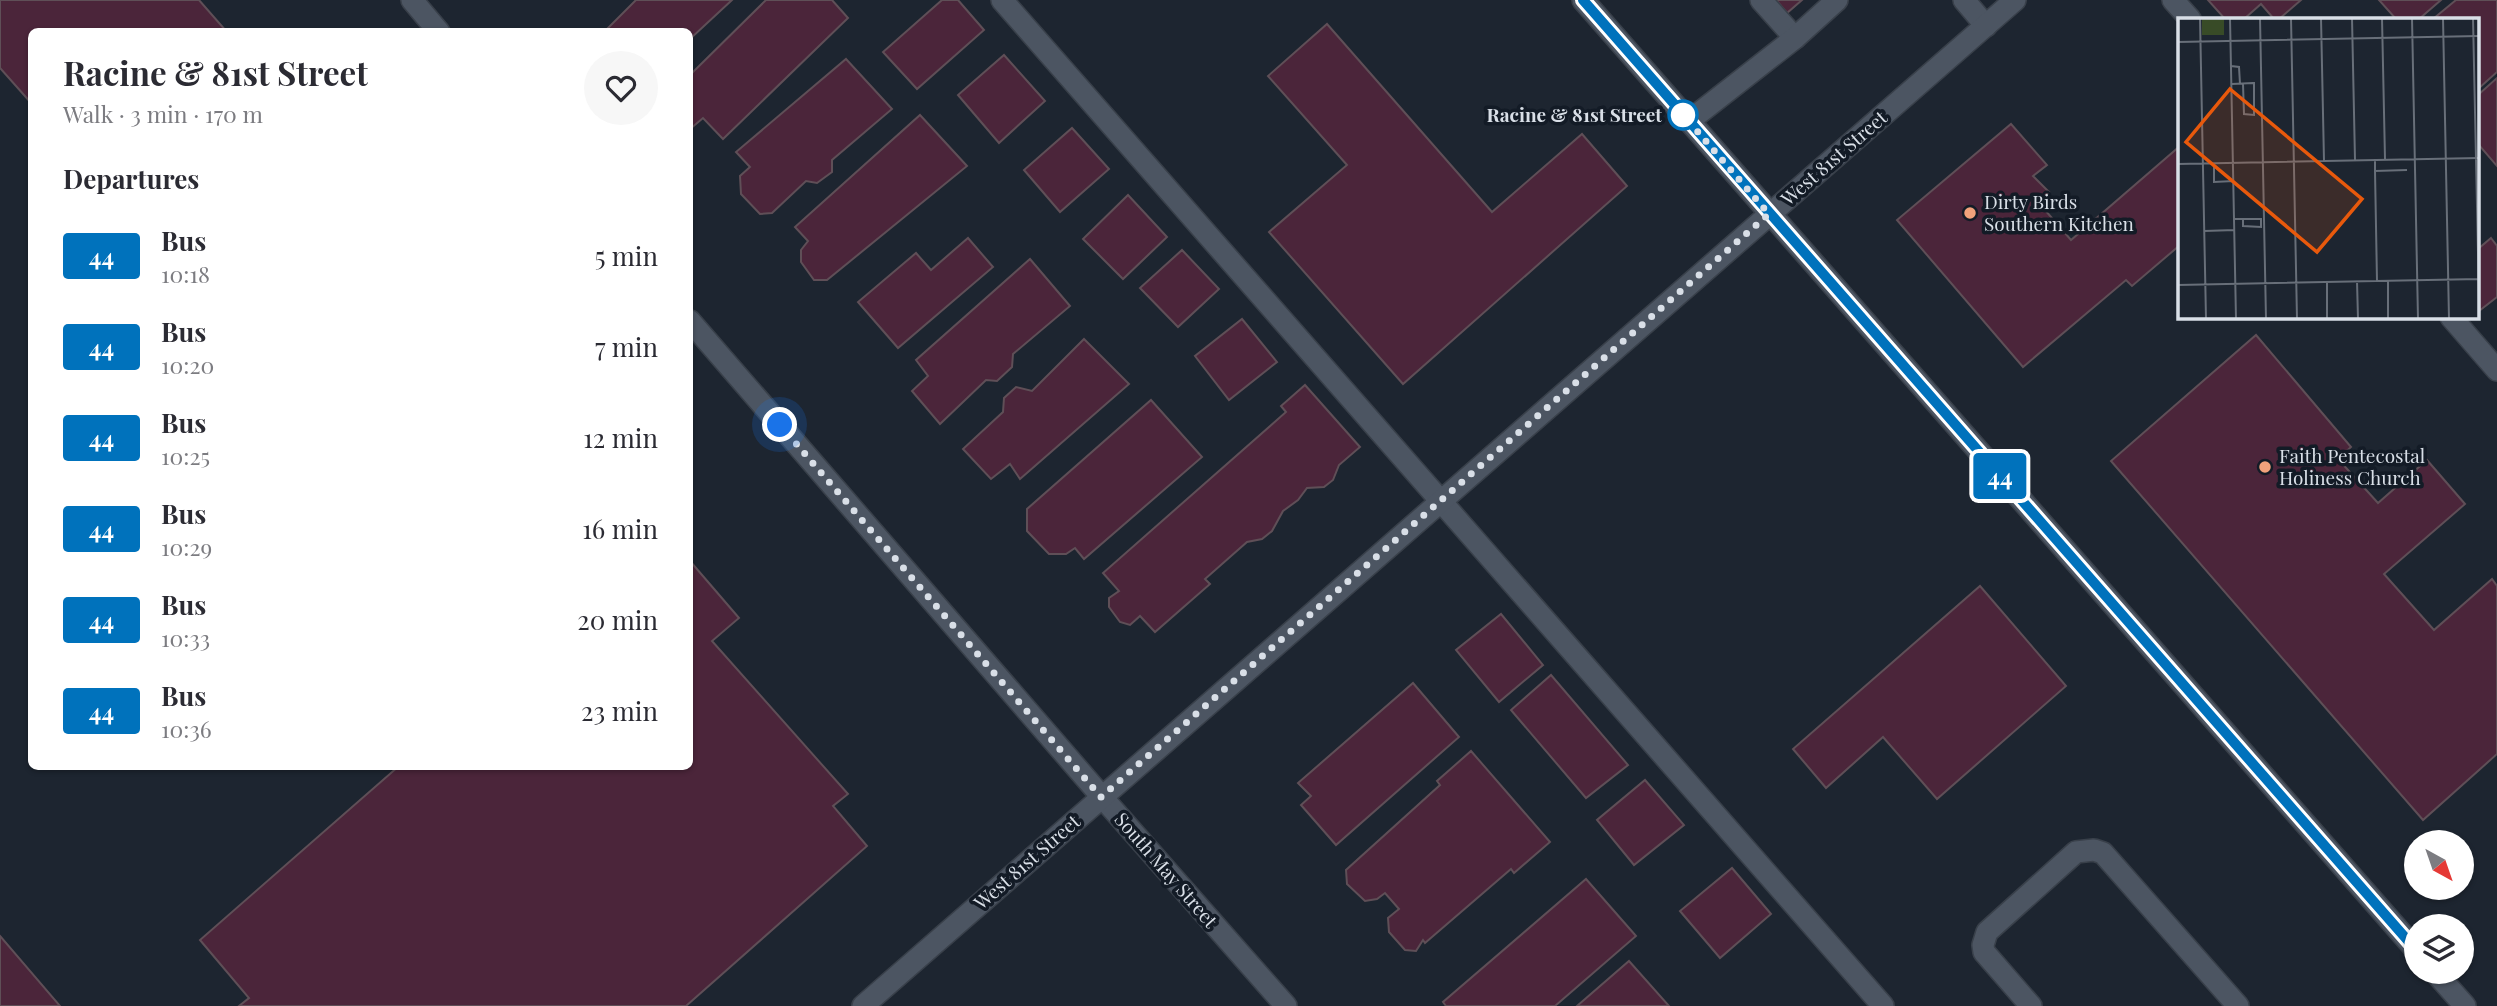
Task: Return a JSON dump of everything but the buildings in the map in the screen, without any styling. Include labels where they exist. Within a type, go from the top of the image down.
[{"type":"street","points":[[412,0],[436,28]]},
{"type":"street","points":[[1002,0],[1883,1006]]},
{"type":"street","points":[[1761,0],[1795,38]]},
{"type":"street","points":[[1689,121],[1795,38],[1837,0]]},
{"type":"street","points":[[1964,0],[1986,26]]},
{"type":"street","name":"West 81st Street","points":[[863,1006],[2015,0]]},
{"type":"street","points":[[2173,0],[2189,18]]},
{"type":"street","points":[[1589,2],[1769,214],[2404,936]]},
{"type":"street","points":[[2452,318],[2497,370]]},
{"type":"street","name":"South May Street","points":[[693,324],[1101,797],[1286,1006]]},
{"type":"street","points":[[2031,1006],[1984,952],[1984,939],[1996,923],[2076,852],[2084,850],[2104,853],[2238,1006]]},
{"type":"street","points":[[2446,984],[2465,1006]]},
{"type":"bus line","name":"44","points":[[1583,0],[2404,936]]},
{"type":"place","name":"Racine & 81st Street","points":[[1683,115]]},
{"type":"place","name":"Dirty Birds Southern Kitchen","points":[[1970,213]]},
{"type":"place","name":"Faith Pentecostal Holiness Church","points":[[2265,467]]},
{"type":"route","points":[[780,425],[1101,797],[1769,214],[1678,109],[1683,115]]}]
